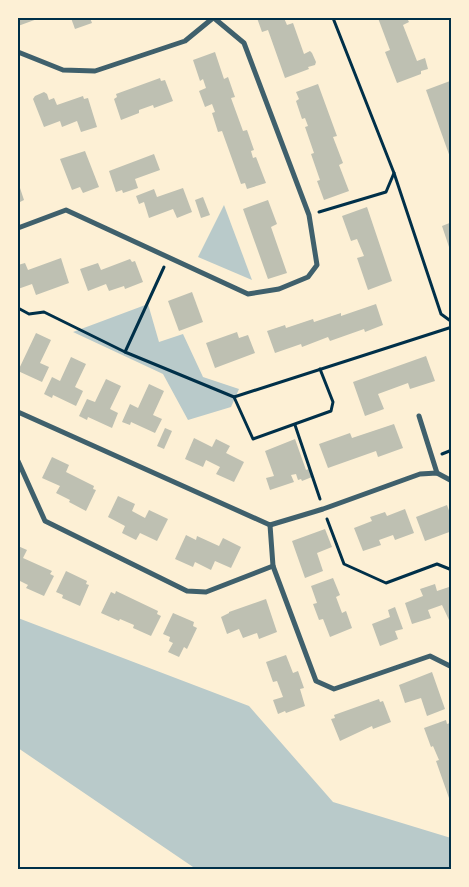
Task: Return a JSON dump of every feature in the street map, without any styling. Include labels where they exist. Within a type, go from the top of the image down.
[{"type":"street","points":[[18,52],[63,70],[95,72],[185,41],[213,18],[244,43],[308,215],[317,265],[308,277],[279,289],[248,294],[66,210],[18,228]]},
{"type":"street","points":[[18,412],[270,525],[323,509],[420,474],[437,473],[452,481]]},
{"type":"street","points":[[419,416],[437,473]]},
{"type":"street","points":[[18,461],[45,521],[187,591],[206,592],[273,566]]},
{"type":"street","points":[[270,525],[273,566],[316,681],[334,689],[430,656],[452,667]]},
{"type":"path","points":[[333,18],[394,173],[441,314],[452,322]]},
{"type":"path","points":[[308,215],[386,192],[394,173]]},
{"type":"path","points":[[125,352],[169,257]]},
{"type":"path","points":[[18,308],[29,314],[44,312],[125,352],[234,397],[452,327]]},
{"type":"path","points":[[234,397],[253,439],[330,411],[333,402],[320,369]]},
{"type":"path","points":[[295,425],[323,509],[344,564],[386,583],[437,564],[452,570]]},
{"type":"shaded area","points":[[224,205],[252,280],[198,257]]},
{"type":"shaded area","points":[[148,304],[159,342],[183,334],[203,377],[239,389],[231,407],[188,420],[163,374],[73,332]]},
{"type":"shaded area","points":[[18,618],[249,706],[333,802],[451,838],[451,869],[196,869],[18,748]]},
{"type":"building","points":[[18,18],[40,18],[18,26]]},
{"type":"building","points":[[71,18],[90,18],[92,23],[75,29]]},
{"type":"building","points":[[257,18],[284,18],[287,25],[293,23],[304,54],[310,51],[312,53],[316,62],[315,65],[285,78],[268,30],[262,32]]},
{"type":"building","points":[[378,18],[407,18],[409,22],[403,25],[417,61],[425,58],[428,69],[421,71],[421,74],[397,83],[385,52],[390,50]]},
{"type":"building","points":[[215,52],[224,79],[228,77],[235,97],[231,98],[243,131],[247,130],[254,150],[251,151],[253,158],[256,157],[266,183],[247,189],[245,183],[241,184],[222,131],[218,132],[212,113],[215,112],[212,104],[205,107],[199,91],[206,88],[203,79],[200,81],[193,60]]},
{"type":"building","points":[[160,78],[161,81],[165,80],[173,101],[154,108],[153,105],[139,110],[139,113],[121,120],[114,99],[117,97],[116,94]]},
{"type":"building","points":[[450,81],[452,84],[451,160],[426,90]]},
{"type":"building","points":[[318,84],[337,136],[333,137],[343,163],[339,165],[349,191],[324,200],[317,181],[320,180],[311,154],[314,153],[305,127],[308,126],[305,118],[302,119],[296,101],[299,99],[296,92]]},
{"type":"building","points":[[44,92],[49,100],[54,98],[57,105],[83,96],[84,99],[88,98],[97,127],[81,132],[77,121],[62,127],[60,121],[44,127],[33,99]]},
{"type":"building","points":[[85,151],[99,187],[83,193],[80,187],[72,190],[60,159]]},
{"type":"building","points":[[154,154],[160,170],[135,179],[138,188],[123,193],[122,190],[116,192],[109,171]]},
{"type":"building","points":[[18,182],[24,200],[18,203]]},
{"type":"building","points":[[183,188],[192,212],[177,218],[173,209],[149,218],[144,202],[139,204],[136,196],[154,189],[157,197]]},
{"type":"building","points":[[203,197],[210,215],[201,218],[195,200]]},
{"type":"building","points":[[268,200],[277,224],[271,227],[287,273],[268,279],[243,209]]},
{"type":"building","points":[[367,207],[392,281],[368,290],[357,258],[364,256],[357,239],[351,241],[342,216]]},
{"type":"building","points":[[452,222],[452,253],[451,253],[442,226]]},
{"type":"building","points":[[61,258],[69,283],[36,295],[32,284],[18,289],[18,265],[25,263],[28,270]]},
{"type":"building","points":[[130,259],[132,262],[135,261],[143,282],[125,289],[124,286],[109,291],[106,284],[88,291],[80,269],[98,263],[101,270]]},
{"type":"building","points":[[192,292],[203,322],[179,331],[168,301]]},
{"type":"building","points":[[376,304],[383,325],[365,332],[364,329],[330,341],[328,337],[302,347],[301,344],[275,353],[267,331],[285,325],[286,328],[313,319],[314,322],[341,313],[341,316]]},
{"type":"building","points":[[237,332],[239,338],[248,335],[255,353],[215,368],[206,343]]},
{"type":"building","points":[[36,333],[51,340],[40,363],[49,367],[42,382],[18,371]]},
{"type":"building","points":[[426,356],[435,381],[410,389],[408,383],[378,394],[384,409],[365,416],[353,382]]},
{"type":"building","points":[[71,357],[86,364],[75,387],[83,391],[76,406],[53,395],[52,398],[44,394],[52,377],[60,381]]},
{"type":"building","points":[[106,379],[121,386],[110,409],[118,413],[112,428],[88,417],[87,420],[79,416],[87,399],[95,402]]},
{"type":"building","points":[[149,384],[164,391],[153,415],[162,419],[155,433],[131,422],[130,425],[122,422],[130,404],[138,408]]},
{"type":"building","points":[[394,424],[403,448],[378,457],[376,451],[328,468],[319,444],[350,433],[352,438]]},
{"type":"building","points":[[165,428],[172,431],[164,449],[157,446]]},
{"type":"building","points":[[194,438],[212,447],[216,439],[230,446],[226,453],[244,462],[234,482],[216,474],[220,467],[206,460],[203,467],[185,459]]},
{"type":"building","points":[[295,439],[306,470],[309,469],[312,477],[302,481],[301,479],[298,480],[296,474],[291,475],[294,482],[270,490],[266,478],[274,476],[265,451]]},
{"type":"building","points":[[52,457],[69,465],[66,472],[94,486],[93,489],[96,490],[86,511],[56,493],[60,486],[42,478]]},
{"type":"building","points":[[118,496],[135,504],[132,511],[145,518],[149,510],[168,519],[157,541],[140,533],[136,540],[122,533],[125,526],[108,517]]},
{"type":"building","points":[[447,505],[452,519],[452,531],[425,541],[416,517]]},
{"type":"building","points":[[405,509],[414,533],[395,540],[393,535],[379,540],[381,545],[363,551],[354,528],[372,521],[370,517],[385,512],[387,516]]},
{"type":"building","points":[[325,529],[332,547],[317,553],[323,571],[305,578],[292,541]]},
{"type":"building","points":[[186,535],[196,540],[197,536],[219,546],[223,538],[241,547],[231,568],[215,561],[211,570],[195,562],[193,567],[175,559]]},
{"type":"building","points":[[18,546],[27,550],[23,558],[52,571],[50,574],[54,576],[44,596],[26,588],[28,585],[18,580]]},
{"type":"building","points":[[66,571],[87,581],[86,584],[89,585],[80,606],[62,598],[63,595],[56,592]]},
{"type":"building","points":[[333,578],[340,595],[336,597],[342,613],[346,611],[352,628],[330,637],[323,619],[319,620],[313,604],[317,603],[311,586]]},
{"type":"building","points":[[435,584],[437,591],[452,586],[452,620],[449,620],[442,605],[428,610],[431,618],[412,624],[405,603],[423,596],[420,589]]},
{"type":"building","points":[[116,591],[158,611],[157,614],[161,616],[151,636],[133,628],[134,625],[101,613],[111,592],[115,594]]},
{"type":"building","points":[[266,599],[277,632],[259,639],[257,633],[243,638],[239,629],[227,634],[221,617],[229,612]]},
{"type":"building","points":[[395,607],[403,629],[395,631],[398,639],[380,646],[372,624],[390,617],[388,610]]},
{"type":"building","points":[[173,613],[194,622],[193,626],[197,628],[187,649],[184,647],[179,657],[168,652],[173,643],[169,641],[170,637],[163,634]]},
{"type":"building","points":[[286,655],[293,673],[298,671],[304,688],[300,689],[305,706],[278,714],[273,700],[283,697],[277,681],[273,682],[266,662]]},
{"type":"building","points":[[432,672],[445,709],[427,716],[421,698],[405,703],[399,685]]},
{"type":"building","points":[[379,699],[380,702],[383,701],[391,722],[373,729],[372,726],[340,741],[331,719],[335,718],[334,715]]},
{"type":"building","points":[[446,720],[447,724],[450,723],[452,727],[452,797],[449,798],[436,761],[439,760],[433,746],[431,747],[424,728]]}]
